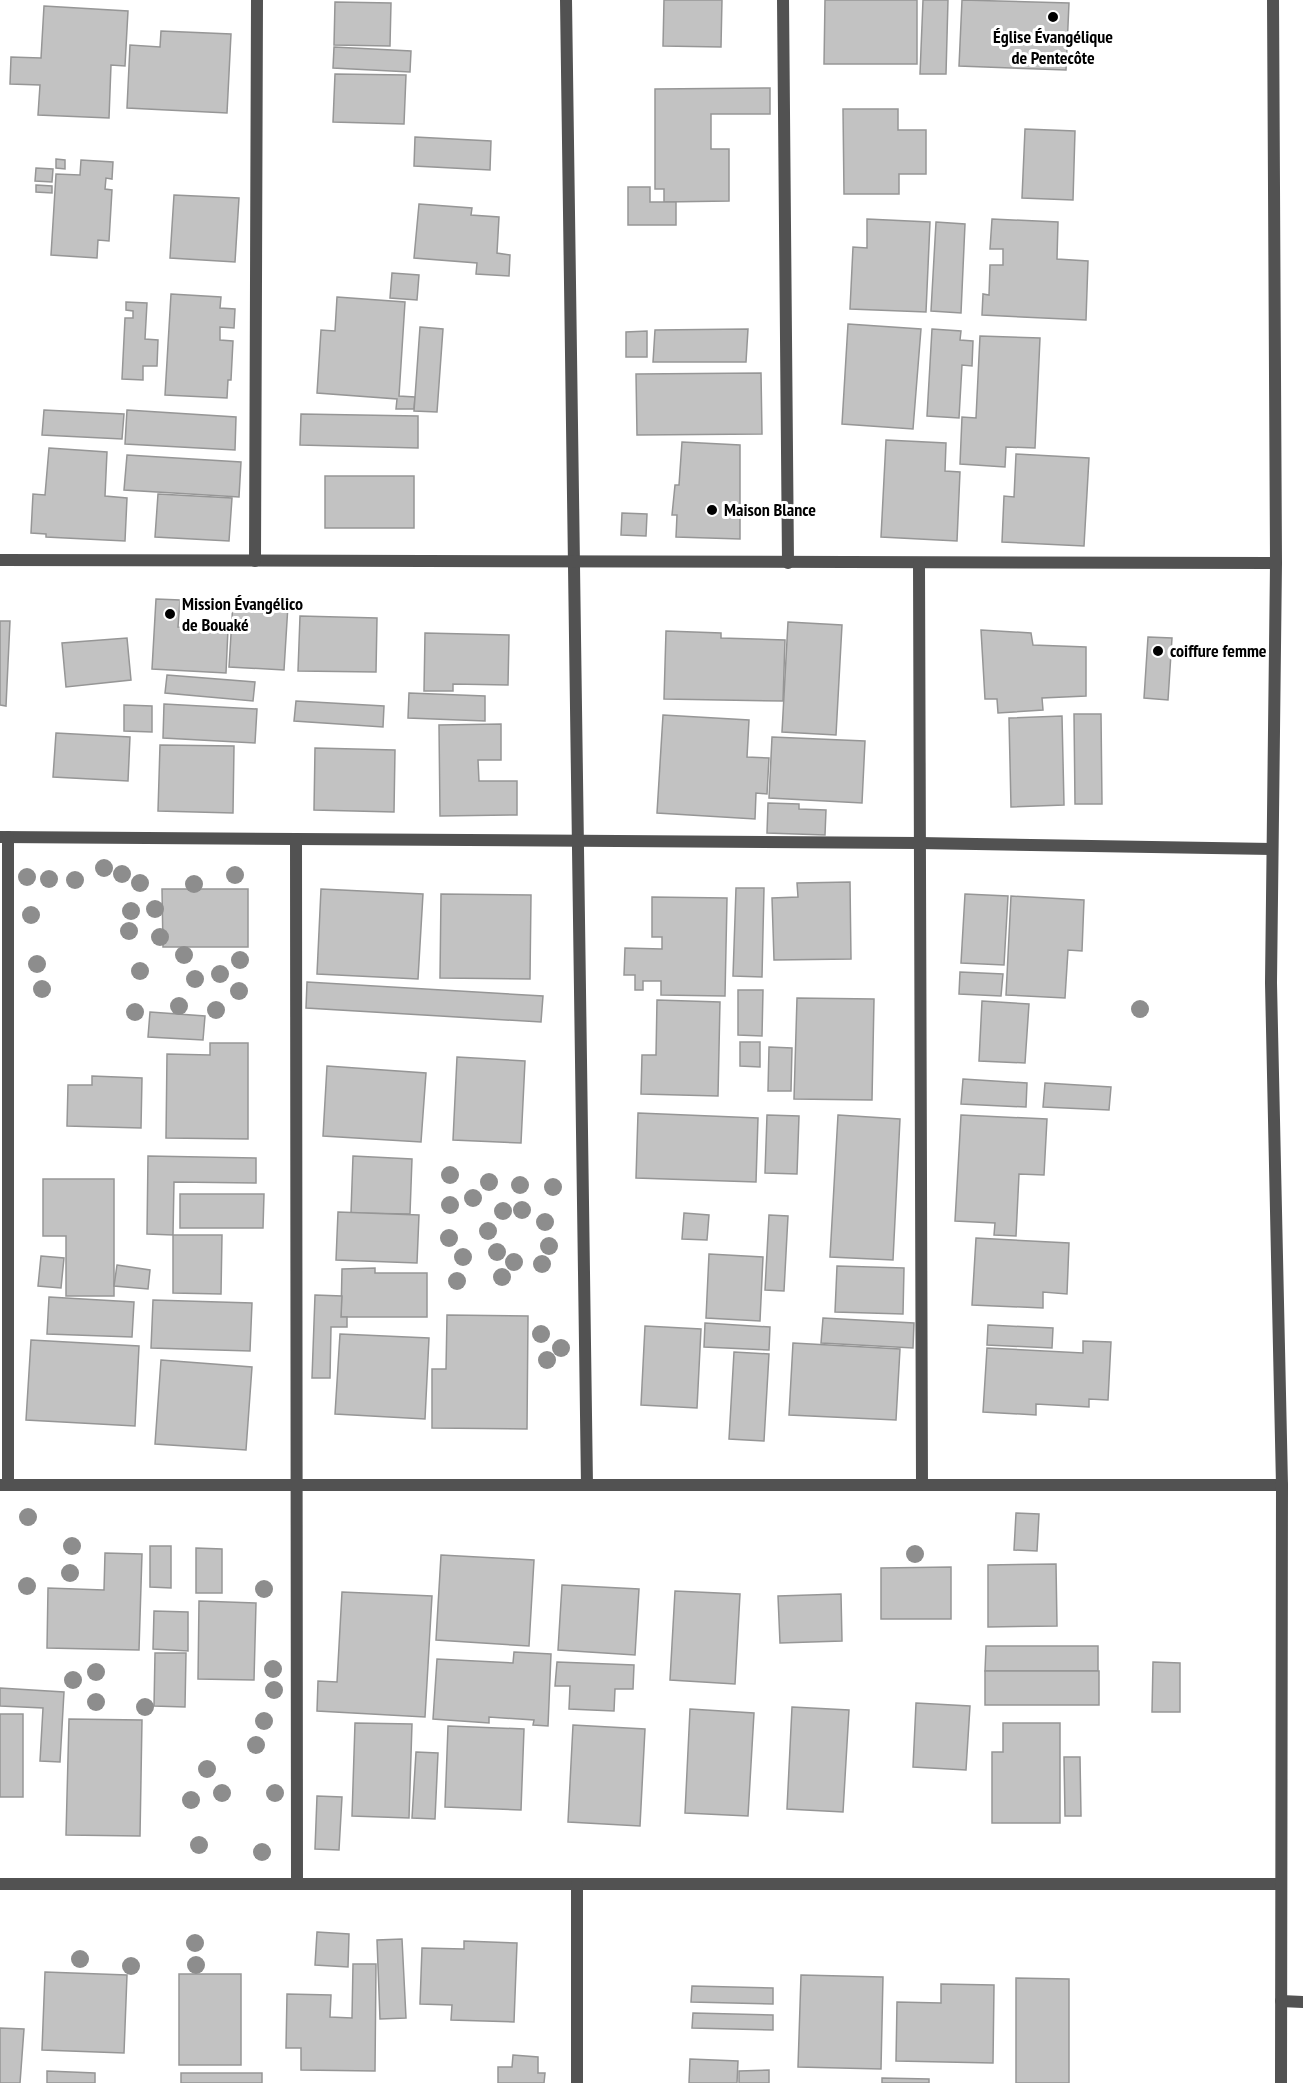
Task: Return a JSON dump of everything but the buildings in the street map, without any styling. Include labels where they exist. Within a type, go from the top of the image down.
[{"type":"street","points":[[255,561],[257,0]]},
{"type":"street","points":[[566,0],[587,1485]]},
{"type":"street","points":[[783,0],[788,563]]},
{"type":"street","points":[[1273,0],[1276,563],[1271,982],[1281,1485],[1281,2083]]},
{"type":"street","points":[[0,560],[919,564],[1276,563]]},
{"type":"street","points":[[919,564],[922,1485]]},
{"type":"street","points":[[1272,849],[919,843],[4,837],[4,1485],[1281,1485]]},
{"type":"street","points":[[296,839],[297,1884]]},
{"type":"street","points":[[0,1884],[1281,1884]]},
{"type":"street","points":[[577,1884],[577,2083]]},
{"type":"street","points":[[1281,2001],[1303,2002]]},
{"type":"place","name":"Église Évangélique de Pentecôte","points":[[1053,17]]},
{"type":"place","name":"Maison Blance","points":[[712,510]]},
{"type":"place","name":"Mission Évangélico de Bouaké","points":[[170,614]]},
{"type":"place","name":"coiffure femme","points":[[1158,651]]}]
